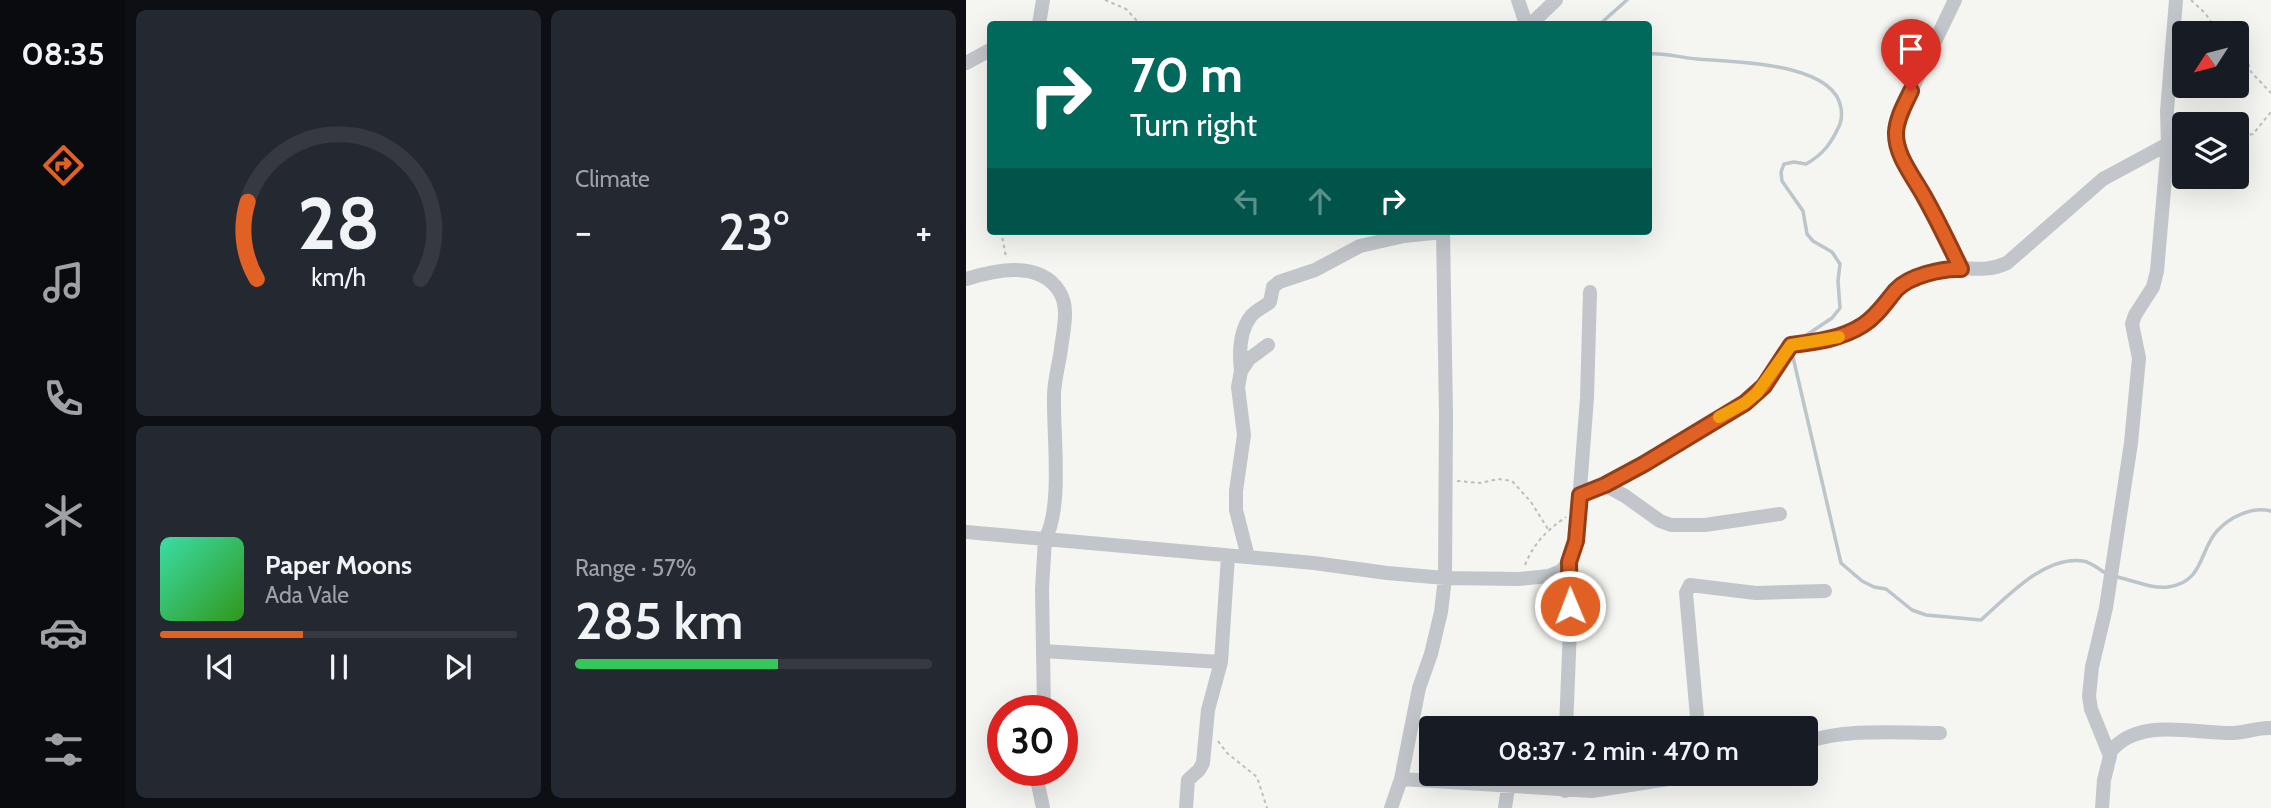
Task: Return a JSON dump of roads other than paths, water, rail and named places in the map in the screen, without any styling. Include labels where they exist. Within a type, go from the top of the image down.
[{"type":"street","points":[[1040,21],[1043,0]]},
{"type":"street","points":[[1518,0],[1527,21]]},
{"type":"street","points":[[1532,21],[1556,0]]},
{"type":"street","points":[[1955,0],[1901,112],[1896,131],[1902,159],[1925,197],[1961,269]]},
{"type":"street","points":[[2110,752],[2091,709],[2091,676],[2106,608],[2131,443],[2139,358],[2132,324],[2153,287],[2157,271],[2176,0]]},
{"type":"street","points":[[966,64],[987,52]]},
{"type":"street","points":[[1579,502],[1745,403],[1764,386],[1791,345],[1838,338],[1850,332],[1876,315],[1901,285],[1934,271],[1945,268],[1993,269],[2007,263],[2103,179],[2168,144]]},
{"type":"street","points":[[1248,557],[1237,510],[1236,491],[1244,435],[1238,387],[1241,371],[1240,345],[1249,319],[1270,302],[1276,284],[1315,270],[1365,244],[1414,235]]},
{"type":"street","points":[[1391,808],[1402,779],[1414,710],[1441,612],[1445,578],[1443,235]]},
{"type":"street","points":[[966,279],[1014,269],[1040,274],[1060,292],[1064,309],[1054,393],[1054,510],[1050,530],[1045,539],[1042,589],[1045,695]]},
{"type":"street","points":[[1566,716],[1569,562],[1576,541],[1587,398],[1590,292]]},
{"type":"street","points":[[1241,371],[1249,359],[1268,345]]},
{"type":"street","points":[[1605,485],[1660,522],[1671,525],[1705,525],[1780,514]]},
{"type":"street","points":[[966,532],[1445,578],[1519,579],[1549,576],[1562,571],[1569,562]]},
{"type":"street","points":[[1186,808],[1188,780],[1203,763],[1208,710],[1221,662],[1228,556]]},
{"type":"street","points":[[1697,716],[1687,589],[1694,585],[1756,593],[1825,591]]},
{"type":"street","points":[[1043,651],[1221,662]]},
{"type":"street","points":[[2102,808],[2110,752],[2117,743],[2143,730],[2235,734],[2271,728]]},
{"type":"street","points":[[1818,738],[1863,733],[1940,733]]},
{"type":"street","points":[[1402,779],[1565,791],[1632,786]]},
{"type":"street","points":[[1038,786],[1043,808]]},
{"type":"street","points":[[1565,786],[1565,791]]},
{"type":"street","points":[[1505,808],[1508,787]]},
{"type":"waterway","points":[[1603,21],[1627,0]]},
{"type":"waterway","points":[[1652,54],[1780,67],[1821,81],[1834,93],[1842,116],[1830,142],[1823,152],[1806,164],[1784,164],[1781,172],[1782,181],[1803,211],[1807,234],[1813,241],[1832,252],[1840,264],[1840,308],[1832,318],[1802,338]]},
{"type":"waterway","points":[[1792,353],[1841,563],[1862,581],[1886,589],[1912,610],[1926,615],[1981,620],[2028,580],[2055,564],[2083,561],[2107,574]]},
{"type":"waterway","points":[[2114,576],[2155,587],[2180,584],[2195,572],[2211,539],[2222,526],[2249,511],[2271,511]]}]
